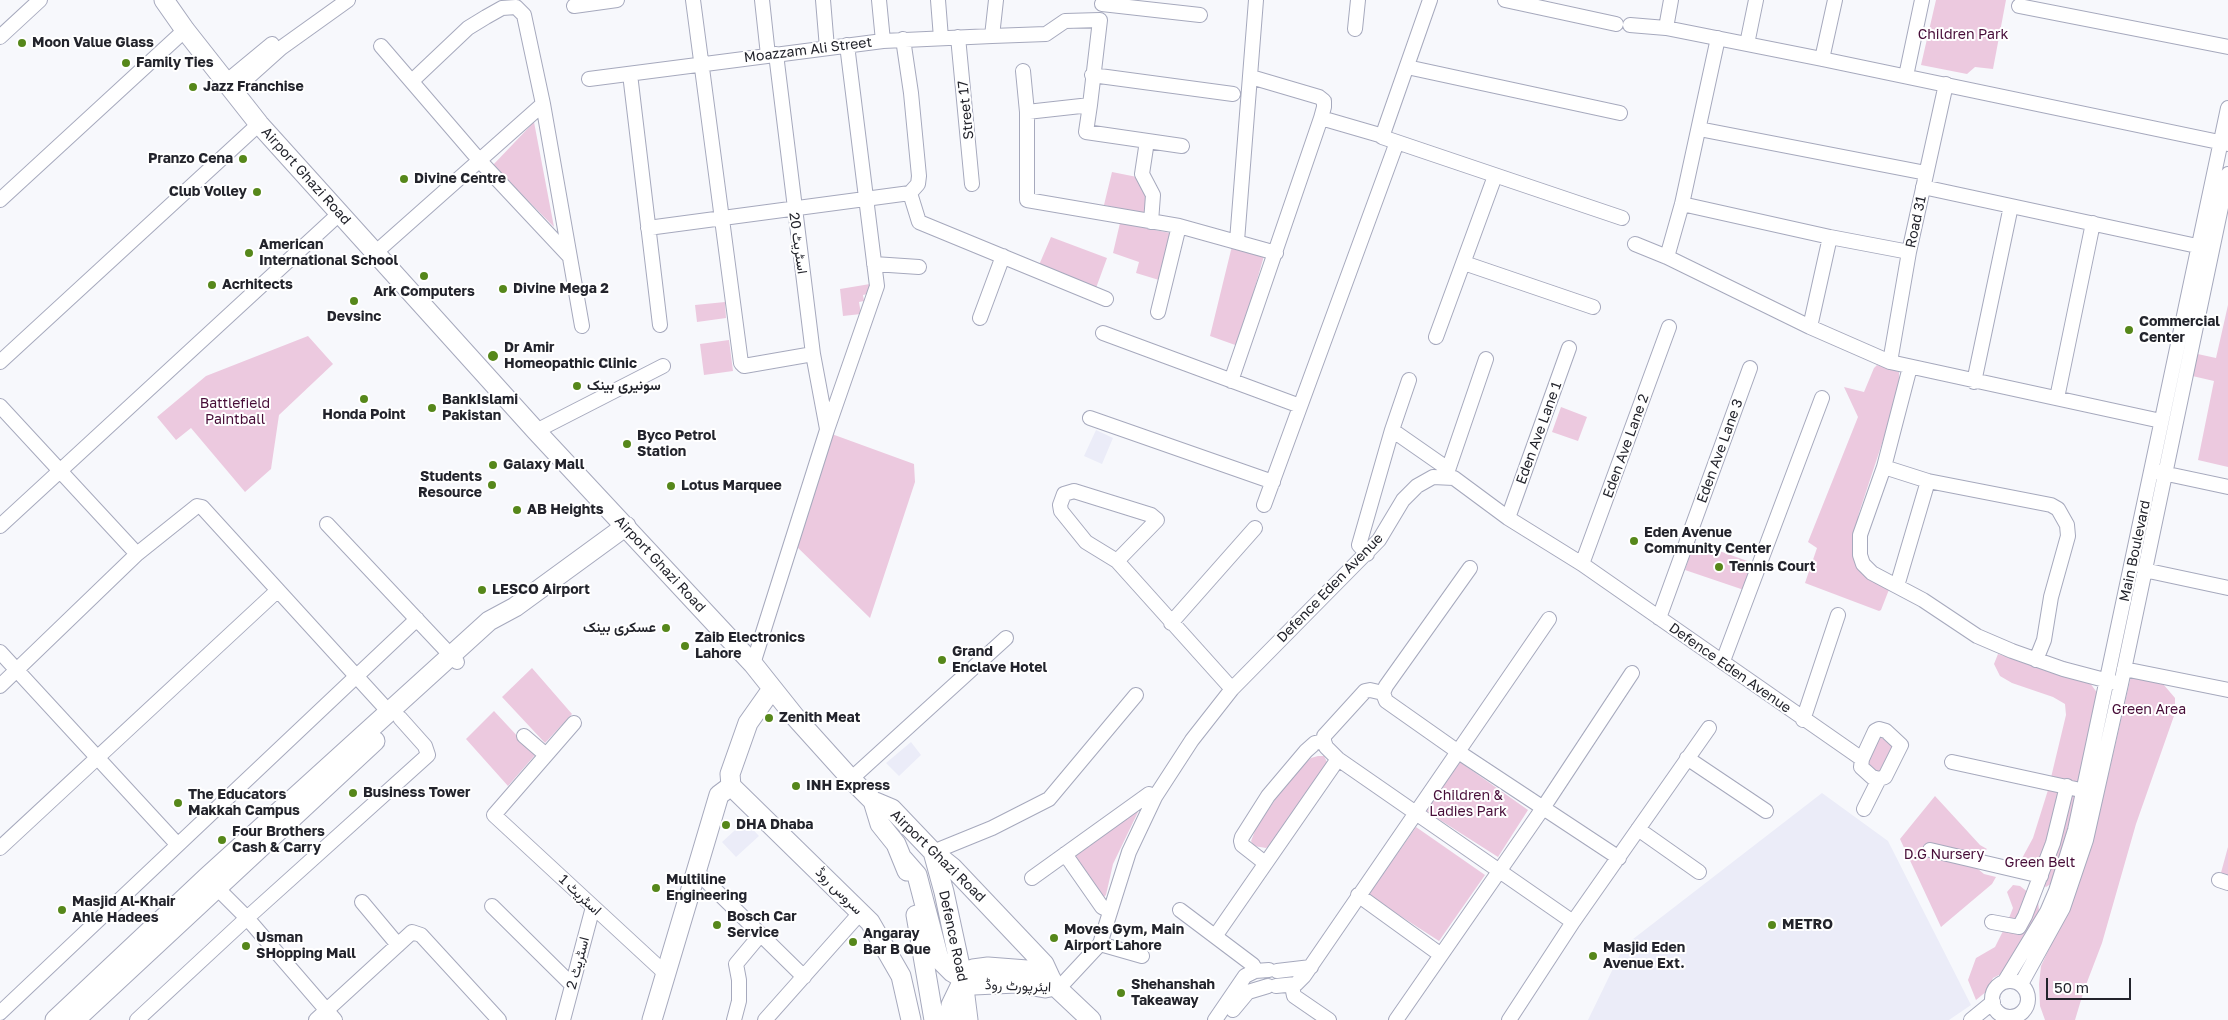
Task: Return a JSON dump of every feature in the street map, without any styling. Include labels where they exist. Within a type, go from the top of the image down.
[{"type":"main road","name":"Airport Ghazi Road","points":[[164,0],[185,30],[259,124],[339,214],[536,431],[753,664],[772,689],[851,779],[873,801],[892,809],[933,852],[953,868],[1044,964],[1055,984]]},
{"type":"main road","points":[[55,1020],[212,883],[394,715],[454,659],[488,620],[515,607],[626,526]]},
{"type":"main road","points":[[652,1020],[720,795],[731,786],[730,774],[743,733],[772,689]]},
{"type":"main road","name":"سروس روڈ","points":[[731,786],[870,922],[901,976],[911,1020]]},
{"type":"main road","points":[[873,801],[880,824],[890,835],[903,859],[917,875],[939,959],[963,980]]},
{"type":"main road","name":"Defence Road","points":[[933,852],[944,892],[963,980],[968,1020]]},
{"type":"main road","points":[[903,859],[919,927],[934,1020]]},
{"type":"main road","points":[[75,1020],[212,883]]},
{"type":"main road","points":[[949,1020],[951,1005],[963,980],[973,969],[988,967],[1027,970],[1055,984]]},
{"type":"main road","name":"ایئرپورٹ روڈ","points":[[1055,984],[1091,1020]]},
{"type":"street","points":[[0,37],[40,0]]},
{"type":"street","points":[[230,87],[279,38],[334,0]]},
{"type":"street","points":[[230,87],[348,0]]},
{"type":"street","points":[[574,6],[617,0]]},
{"type":"street","points":[[693,0],[742,366],[813,354]]},
{"type":"street","name":"اسٹریٹ 20","points":[[762,0],[772,54],[813,354],[827,430]]},
{"type":"street","points":[[823,0],[827,48]]},
{"type":"street","points":[[879,0],[883,41]]},
{"type":"street","points":[[938,0],[941,38]]},
{"type":"street","points":[[992,36],[996,0]]},
{"type":"street","points":[[1237,241],[1256,0]]},
{"type":"street","points":[[1355,29],[1358,0]]},
{"type":"street","points":[[1382,137],[1430,0]]},
{"type":"street","points":[[1505,0],[1623,24],[1666,28],[1718,38],[1946,84],[2225,144]]},
{"type":"street","points":[[1666,28],[1671,0]]},
{"type":"street","points":[[1747,44],[1756,0]]},
{"type":"street","points":[[1822,59],[1835,0]]},
{"type":"street","points":[[1906,76],[1922,0]]},
{"type":"street","points":[[1182,146],[1086,132],[1102,2],[1200,15]]},
{"type":"street","points":[[2019,6],[2228,47]]},
{"type":"street","points":[[412,81],[468,28],[502,8],[516,7],[524,15],[543,104],[582,326]]},
{"type":"street","name":"Moazzam Ali Street","points":[[589,79],[883,41],[1046,34],[1065,21],[1100,20]]},
{"type":"street","points":[[0,200],[185,30]]},
{"type":"street","name":"Street 17","points":[[958,37],[972,184]]},
{"type":"street","points":[[1667,258],[1682,204],[1718,38]]},
{"type":"street","points":[[648,228],[910,193],[918,184],[919,176],[911,93],[903,40]]},
{"type":"street","points":[[381,46],[480,161],[570,257]]},
{"type":"street","points":[[753,664],[827,430],[877,286],[847,46]]},
{"type":"street","points":[[1407,67],[1620,113]]},
{"type":"street","points":[[1023,71],[1027,112],[1027,200],[1179,226],[1276,253]]},
{"type":"street","points":[[630,74],[660,325]]},
{"type":"street","points":[[1092,75],[1233,94]]},
{"type":"street","points":[[1231,381],[1324,107],[1324,101],[1319,97],[1251,77]]},
{"type":"street","name":"Road 31","points":[[1890,362],[1909,252],[1946,84]]},
{"type":"street","points":[[375,253],[543,104]]},
{"type":"street","points":[[1027,112],[1090,105]]},
{"type":"street","name":"Main Boulevard","points":[[2005,982],[2057,905],[2084,791],[2114,683],[2124,669],[2144,570],[2158,472],[2161,421],[2198,246],[2225,144],[2228,108]]},
{"type":"street","points":[[1321,118],[1622,218]]},
{"type":"street","points":[[0,362],[259,124]]},
{"type":"street","points":[[1698,129],[1925,180],[2011,206],[2198,246]]},
{"type":"street","points":[[1147,141],[1142,174],[1153,195],[1151,222]]},
{"type":"street","points":[[1264,505],[1397,142]]},
{"type":"street","name":"Main Boulevard","points":[[2021,984],[2088,832],[2114,683],[2158,472],[2228,174]]},
{"type":"street","points":[[1436,337],[1494,176]]},
{"type":"street","points":[[910,193],[919,222],[1106,299]]},
{"type":"street","points":[[1682,204],[1830,237],[1909,252]]},
{"type":"street","points":[[1974,382],[2011,206]]},
{"type":"street","points":[[0,526],[339,214]]},
{"type":"street","points":[[2057,398],[2093,223]]},
{"type":"street","points":[[1158,312],[1179,226]]},
{"type":"street","points":[[1810,327],[1830,237]]},
{"type":"street","points":[[1635,244],[1810,327],[1890,362],[1974,382],[2161,421]]},
{"type":"street","points":[[980,318],[1003,256]]},
{"type":"street","points":[[1464,262],[1593,307]]},
{"type":"street","points":[[874,264],[919,267]]},
{"type":"street","name":"Eden Ave Lane 2","points":[[1582,564],[1669,327]]},
{"type":"street","points":[[1103,334],[1300,406]]},
{"type":"street","name":"Eden Ave Lane 1","points":[[1508,518],[1569,348]]},
{"type":"street","points":[[1392,430],[1447,472],[1486,359]]},
{"type":"street","points":[[536,431],[663,366]]},
{"type":"street","points":[[1910,367],[1884,467],[1860,535],[1860,555],[1863,564],[1872,573],[1897,586],[1977,636],[2036,660],[2114,683]]},
{"type":"street","name":"Eden Ave Lane 3","points":[[1659,618],[1750,368]]},
{"type":"street","points":[[1367,554],[1359,545],[1392,430],[1409,380]]},
{"type":"street","points":[[1723,662],[1822,398]]},
{"type":"street","points":[[0,406],[137,554]]},
{"type":"street","points":[[1090,418],[1273,482]]},
{"type":"street","points":[[1884,467],[1928,481],[2051,505],[2063,515],[2067,525],[2068,536],[2051,597],[2044,640],[2036,660]]},
{"type":"street","name":"Defence Eden Avenue","points":[[1055,984],[1100,944],[1129,852],[1155,797],[1192,740],[1232,689],[1367,554],[1379,540],[1395,512],[1410,492],[1433,477],[1447,472],[1508,518],[1582,564],[1803,720],[1862,759],[1861,767],[1872,777],[1879,780]]},
{"type":"street","points":[[2158,472],[2228,487]]},
{"type":"street","points":[[1897,586],[1928,481]]},
{"type":"street","points":[[1117,561],[1157,520],[1151,515],[1074,491],[1064,494],[1060,505],[1061,511],[1086,542],[1117,561],[1232,689]]},
{"type":"street","points":[[0,686],[137,554],[197,506],[202,507],[357,677],[426,746],[428,755],[137,1020]]},
{"type":"street","points":[[326,524],[454,659]]},
{"type":"street","points":[[1172,623],[1255,528]]},
{"type":"street","points":[[1470,568],[1386,686],[1383,693],[1386,701],[1457,751],[1619,858]]},
{"type":"street","points":[[2144,570],[2228,588]]},
{"type":"street","points":[[0,848],[277,591]]},
{"type":"street","points":[[1803,720],[1838,615]]},
{"type":"street","points":[[0,1013],[417,619]]},
{"type":"street","points":[[1226,1020],[1242,997],[1248,992],[1272,986],[1292,986],[1299,982],[1549,619]]},
{"type":"street","points":[[851,779],[1006,638]]},
{"type":"street","points":[[0,652],[96,759],[177,844]]},
{"type":"street","points":[[2124,669],[2228,690]]},
{"type":"street","points":[[1396,1020],[1543,808],[1632,673]]},
{"type":"street","points":[[1383,693],[1365,691],[1324,736],[1326,747],[1338,759],[1573,922]]},
{"type":"street","points":[[933,852],[992,828],[1049,799],[1136,695]]},
{"type":"street","points":[[524,736],[546,755],[574,723]]},
{"type":"street","points":[[1509,1020],[1573,922],[1709,728]]},
{"type":"street","points":[[1862,759],[1875,731],[1879,729],[1886,731],[1901,745],[1885,777],[1879,780],[1864,809]]},
{"type":"street","points":[[1265,863],[1242,845],[1240,841],[1268,796],[1310,747],[1315,743],[1324,741]]},
{"type":"street","name":"اسٹریٹ 1","points":[[546,755],[494,815],[666,974]]},
{"type":"street","points":[[1688,758],[1766,811]]},
{"type":"street","points":[[1216,935],[1338,759]]},
{"type":"street","points":[[1952,762],[2084,791]]},
{"type":"street","points":[[1992,922],[2019,927],[2034,894],[2053,843],[2068,786]]},
{"type":"street","points":[[1032,878],[1149,794],[1155,797]]},
{"type":"street","points":[[1638,830],[1699,872]]},
{"type":"street","points":[[1930,850],[2040,876]]},
{"type":"street","points":[[1065,854],[1102,907],[1110,911]]},
{"type":"street","points":[[696,871],[804,977]]},
{"type":"street","points":[[212,883],[247,918],[326,1017],[412,932],[421,935],[499,1020]]},
{"type":"street","points":[[2034,894],[2057,905]]},
{"type":"street","points":[[1358,895],[1441,955]]},
{"type":"street","points":[[362,902],[398,945]]},
{"type":"street","points":[[492,906],[572,985]]},
{"type":"street","name":"اسٹریٹ 2","points":[[563,1020],[593,907]]},
{"type":"street","points":[[1180,910],[1216,935],[1253,965],[1254,971]]},
{"type":"street","points":[[764,1020],[861,912]]},
{"type":"street","points":[[734,1020],[739,1001],[739,980],[736,964],[761,934]]},
{"type":"street","points":[[1100,944],[1142,956]]},
{"type":"street","points":[[1215,1020],[1245,976],[1254,971],[1311,967]]},
{"type":"street","points":[[1272,986],[1264,983],[1263,978],[1265,973],[1273,970]]},
{"type":"street","points":[[1971,1020],[1995,1012],[2012,1016],[2024,1016],[2028,998],[2025,988],[2016,982],[2005,982],[1995,989],[1995,1012]]},
{"type":"street","points":[[1292,986],[1294,996],[1329,1020]]},
{"type":"shaded area","points":[[1096,430],[1113,438],[1102,464],[1084,456]]},
{"type":"shaded area","points":[[911,742],[921,755],[899,776],[886,763]]},
{"type":"shaded area","name":"METRO","points":[[1822,793],[1888,841],[1971,1005],[1949,1020],[1588,1020],[1624,946]]},
{"type":"shaded area","points":[[745,821],[759,836],[736,857],[722,842]]},
{"type":"green space","name":"Children Park","points":[[1936,0],[2006,0],[1993,69],[1975,67],[1967,74],[1921,65]]},
{"type":"green space","points":[[534,122],[554,227],[493,165]]},
{"type":"green space","points":[[1112,172],[1137,177],[1148,198],[1145,214],[1104,205]]},
{"type":"green space","points":[[1120,223],[1170,233],[1159,280],[1136,273],[1139,262],[1113,253]]},
{"type":"green space","points":[[1051,237],[1107,258],[1096,288],[1039,265]]},
{"type":"green space","points":[[1232,246],[1264,256],[1238,346],[1210,336]]},
{"type":"green space","points":[[870,284],[871,293],[863,295],[864,301],[859,302],[861,314],[843,316],[840,289]]},
{"type":"green space","points":[[725,302],[726,318],[697,322],[695,305]]},
{"type":"green space","points":[[2228,305],[2228,467],[2198,460],[2214,381],[2188,375],[2193,353],[2216,358]]},
{"type":"green space","name":"Battlefield Paintball","points":[[308,336],[333,364],[279,415],[271,469],[245,492],[191,428],[176,440],[157,417],[206,376]]},
{"type":"green space","points":[[729,340],[733,371],[704,375],[700,344]]},
{"type":"green space","points":[[1877,365],[1899,372],[1899,392],[1859,513],[1853,545],[1853,556],[1860,566],[1890,587],[1879,611],[1805,583],[1817,548],[1808,542],[1858,417],[1844,387],[1864,392]]},
{"type":"green space","points":[[1561,407],[1587,417],[1578,441],[1552,432]]},
{"type":"green space","points":[[829,433],[914,464],[915,482],[870,618],[794,544]]},
{"type":"green space","name":"Tennis Court","points":[[1694,542],[1753,563],[1744,590],[1685,570]]},
{"type":"green space","name":"Green Belt","points":[[1998,654],[2090,683],[2098,694],[2074,805],[2052,883],[2046,887],[2028,877],[2022,871],[2020,862],[2033,838],[2048,790],[2066,715],[2065,704],[2053,697],[2012,683],[2000,676],[1994,664]]},
{"type":"green space","points":[[532,668],[572,714],[545,743],[502,697]]},
{"type":"green space","name":"Green Area","points":[[2131,676],[2158,678],[2175,698],[2175,713],[2136,824],[2102,943],[2075,1020],[2045,1020],[2040,1006],[2039,984],[2041,966],[2074,896],[2092,846]]},
{"type":"green space","points":[[494,711],[535,755],[508,786],[466,739]]},
{"type":"green space","points":[[1879,737],[1887,740],[1893,748],[1883,769],[1877,772],[1868,766],[1868,754]]},
{"type":"green space","points":[[1324,756],[1327,762],[1271,845],[1266,848],[1254,846],[1251,841],[1256,828],[1291,776],[1311,758]]},
{"type":"green space","name":"Children & Ladies Park","points":[[1460,762],[1528,810],[1498,857],[1426,811]]},
{"type":"green space","name":"D.G Nursery","points":[[1935,796],[1980,845],[1987,849],[1979,855],[1978,869],[1984,874],[1996,877],[1992,884],[1941,927],[1900,839]]},
{"type":"green space","points":[[1137,809],[1138,812],[1113,864],[1106,895],[1103,898],[1071,856]]},
{"type":"green space","points":[[1416,827],[1485,875],[1439,941],[1368,895]]},
{"type":"green space","points":[[2228,847],[2228,883],[2219,880]]},
{"type":"green space","name":"Green Belt","points":[[2013,885],[2020,886],[2038,900],[2039,911],[2037,920],[2005,972],[1993,978],[1987,991],[1976,1000],[1968,980],[1976,958],[1995,947],[2007,923],[2013,908],[2007,892]]},
{"type":"place","name":"Moon Value Glass","points":[[22,43]]},
{"type":"place","name":"Family Ties","points":[[126,63]]},
{"type":"place","name":"Jazz Franchise","points":[[193,87]]},
{"type":"place","name":"Pranzo Cena","points":[[243,159]]},
{"type":"place","name":"Divine Centre","points":[[404,179]]},
{"type":"place","name":"Club Volley","points":[[257,192]]},
{"type":"place","name":"American International School","points":[[249,253]]},
{"type":"place","name":"Ark Computers","points":[[424,276]]},
{"type":"place","name":"Acrhitects","points":[[212,285]]},
{"type":"place","name":"Divine Mega 2","points":[[503,289]]},
{"type":"place","name":"Devsinc","points":[[354,301]]},
{"type":"place","name":"Commercial Center","points":[[2129,330]]},
{"type":"place","name":"Dr Amir Homeopathic Clinic","points":[[493,356]]},
{"type":"place","name":"سونیری بینک","points":[[577,386]]},
{"type":"place","name":"Honda Point","points":[[364,399]]},
{"type":"place","name":"BankIslami Pakistan","points":[[432,408]]},
{"type":"place","name":"Byco Petrol Station","points":[[627,444]]},
{"type":"place","name":"Galaxy Mall","points":[[493,465]]},
{"type":"place","name":"Students Resource","points":[[492,485]]},
{"type":"place","name":"Lotus Marquee","points":[[671,486]]},
{"type":"place","name":"AB Heights","points":[[517,510]]},
{"type":"place","name":"Eden Avenue Community Center","points":[[1634,541]]},
{"type":"place","name":"Tennis Court","points":[[1719,567]]},
{"type":"place","name":"LESCO Airport","points":[[482,590]]},
{"type":"place","name":"عسکری بینک","points":[[666,628]]},
{"type":"place","name":"Zaib Electronics Lahore","points":[[685,646]]},
{"type":"place","name":"Grand Enclave Hotel","points":[[942,660]]},
{"type":"place","name":"Zenith Meat","points":[[769,718]]},
{"type":"place","name":"INH Express","points":[[796,786]]},
{"type":"place","name":"Business Tower","points":[[353,793]]},
{"type":"place","name":"The Educators Makkah Campus","points":[[178,803]]},
{"type":"place","name":"DHA Dhaba","points":[[726,825]]},
{"type":"place","name":"Four Brothers Cash & Carry","points":[[222,840]]},
{"type":"place","name":"Multiline Engineering","points":[[656,888]]},
{"type":"place","name":"Masjid Al-Khair Ahle Hadees","points":[[62,910]]},
{"type":"place","name":"Bosch Car Service","points":[[717,925]]},
{"type":"place","name":"METRO","points":[[1772,925]]},
{"type":"place","name":"Moves Gym, Main Airport Lahore","points":[[1054,938]]},
{"type":"place","name":"Angaray Bar B Que","points":[[853,942]]},
{"type":"place","name":"Usman SHopping Mall","points":[[246,946]]},
{"type":"place","name":"Masjid Eden Avenue Ext.","points":[[1593,956]]},
{"type":"place","name":"Shehanshah Takeaway","points":[[1121,993]]}]
